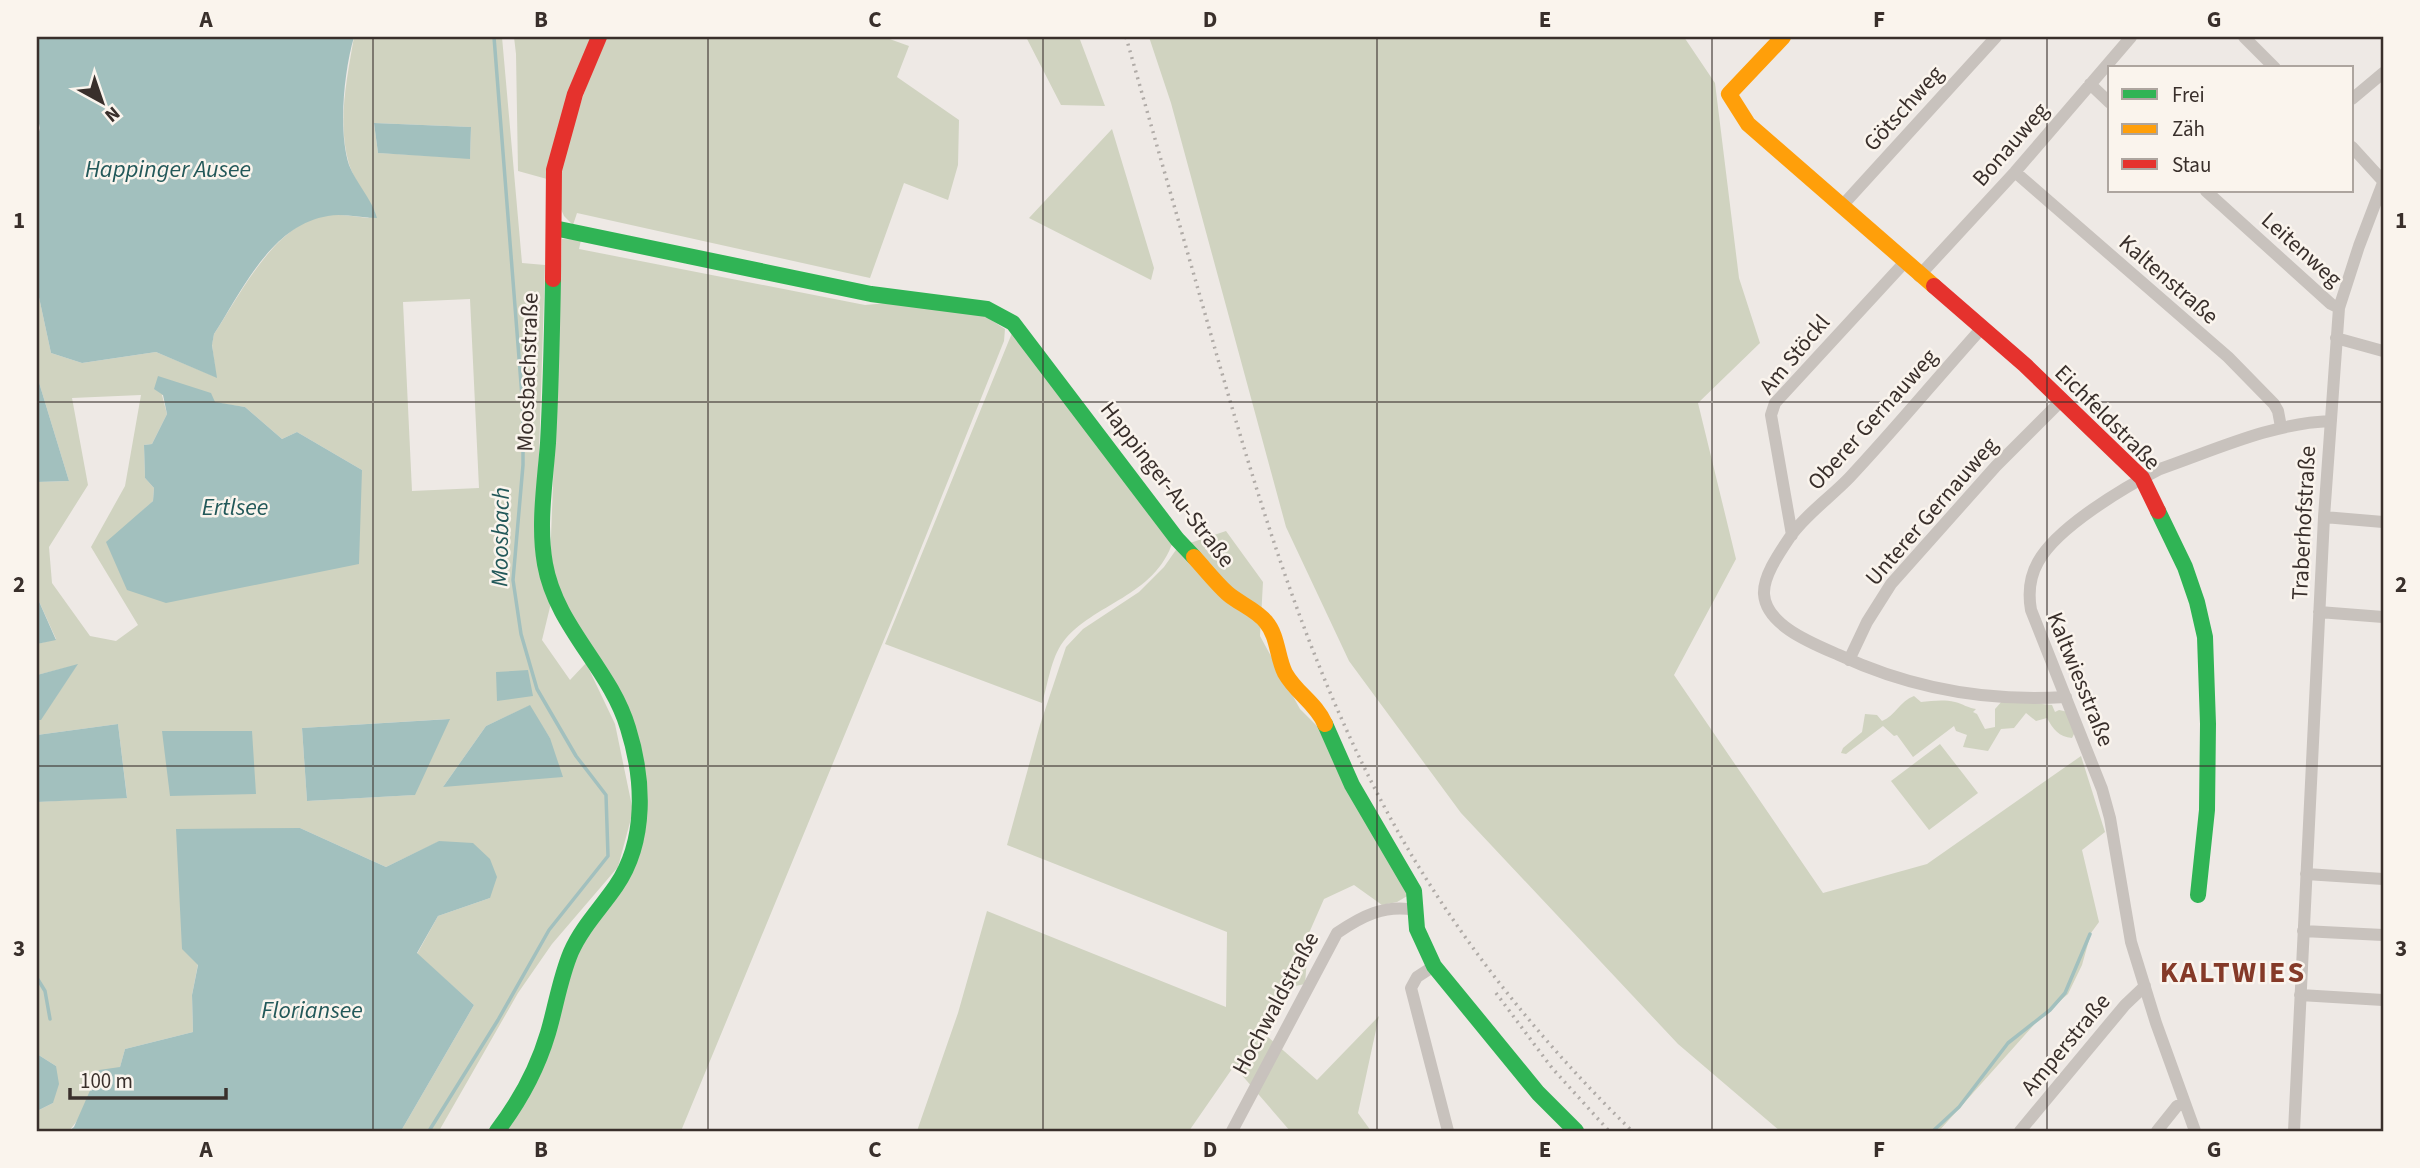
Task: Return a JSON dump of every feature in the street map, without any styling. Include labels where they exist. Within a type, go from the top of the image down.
[{"type":"street","name":"Moosbachstraße","points":[[497,1131],[529,1084],[544,1047],[571,953],[586,925],[623,875],[635,844],[638,823],[635,757],[621,708],[604,675],[560,610],[552,593],[542,537],[552,374],[554,170],[575,94],[599,37]]},
{"type":"street","name":"Eichfeldstraße","points":[[1783,37],[1729,94],[1748,124],[1904,263],[2025,365],[2142,478],[2185,567],[2205,637],[2207,810],[2198,895]]},
{"type":"street","name":"Götschweg","points":[[1841,207],[1996,37]]},
{"type":"street","name":"Bonauweg","points":[[1919,276],[2015,172],[2131,37]]},
{"type":"street","points":[[2244,37],[2273,66]]},
{"type":"street","points":[[2354,97],[2383,73]]},
{"type":"street","points":[[2090,84],[2108,101]]},
{"type":"street","points":[[2354,149],[2383,182]]},
{"type":"street","name":"Kaltenstraße","points":[[2015,172],[2228,357],[2274,404],[2281,427]]},
{"type":"street","name":"Traberhofstraße","points":[[2294,1131],[2324,517],[2336,338],[2339,308],[2362,235],[2383,182]]},
{"type":"street","name":"Leitenweg","points":[[2207,192],[2331,304],[2339,308]]},
{"type":"street","name":"Happinger-Au-Straße","points":[[554,228],[871,294],[977,307],[999,314],[1013,323],[1177,540],[1227,593],[1266,621],[1285,672],[1320,713],[1352,785],[1414,891],[1417,929],[1434,966],[1538,1093],[1576,1131]]},
{"type":"street","name":"Am Stöckl","points":[[1791,535],[1771,415],[1775,403],[1904,263]]},
{"type":"street","name":"Oberer Gernauweg","points":[[1981,329],[1850,477],[1791,535],[1766,579],[1763,595],[1769,611],[1796,636],[1897,679],[1946,691],[1997,697],[2066,697]]},
{"type":"street","points":[[2336,338],[2383,351]]},
{"type":"street","name":"Unterer Gernauweg","points":[[1849,660],[1867,621],[1891,584],[1996,466],[2061,401]]},
{"type":"street","name":"Kaltwiesstraße","points":[[2195,1131],[2183,1103],[2131,942],[2110,818],[2102,789],[2031,610],[2028,591],[2038,562],[2055,540],[2094,509],[2142,478],[2160,469],[2281,427],[2312,421],[2331,421]]},
{"type":"street","points":[[2324,517],[2383,522]]},
{"type":"street","points":[[2319,612],[2383,617]]},
{"type":"street","points":[[2306,874],[2383,879]]},
{"type":"street","name":"Hochwaldstraße","points":[[1232,1131],[1336,933],[1356,920],[1395,906],[1415,911]]},
{"type":"street","points":[[2303,931],[2383,935]]},
{"type":"street","points":[[1434,966],[1417,977],[1411,988],[1448,1131]]},
{"type":"street","name":"Amperstraße","points":[[2020,1131],[2124,1005],[2145,986]]},
{"type":"street","points":[[2300,995],[2383,1000]]},
{"type":"street","points":[[2157,1131],[2177,1106],[2183,1103]]},
{"type":"green space","points":[[354,37],[502,37],[522,263],[545,265],[536,550],[551,603],[542,640],[570,680],[586,663],[615,724],[633,811],[618,867],[552,944],[518,993],[439,1131],[401,1131],[474,1005],[417,954],[438,916],[490,898],[440,841],[386,867],[300,828],[198,964],[192,995],[193,1032],[125,1049],[120,1067],[69,1131],[37,1131],[37,1111],[53,1103],[56,1066],[37,1054],[37,802],[127,797],[118,724],[37,735],[37,720],[41,719],[77,665],[37,675],[37,644],[56,639],[37,597],[37,482],[69,481],[37,376],[37,288],[51,353],[82,363],[156,352],[216,377],[212,344],[214,334],[248,280],[277,244],[294,229],[312,219],[331,215],[368,218],[375,212],[354,176],[345,148],[344,101]],"holes":[[[374,123],[471,127],[470,158],[378,153]],[[470,299],[479,488],[412,491],[403,302]],[[141,395],[125,486],[91,547],[138,625],[116,641],[90,636],[52,583],[49,547],[88,485],[72,398]],[[162,395],[245,407],[282,439],[297,432],[362,470],[141,512],[153,501],[154,488],[145,478],[144,445],[152,444],[167,414]],[[529,706],[550,738],[443,787],[486,726]],[[449,719],[414,795],[307,801],[302,728]]]},
{"type":"green space","points":[[514,37],[595,37],[547,179],[518,171]]},
{"type":"green space","points":[[604,37],[884,37],[909,46],[897,77],[959,120],[958,165],[948,200],[904,183],[870,278],[577,213],[573,225],[560,207],[563,153]]},
{"type":"green space","points":[[1026,37],[1079,37],[1105,106],[1061,105]]},
{"type":"green space","points":[[1149,37],[1684,37],[1715,83],[1739,278],[1760,343],[1698,403],[1736,559],[1674,675],[1823,893],[1927,864],[2081,756],[2105,832],[2082,850],[2099,922],[2091,933],[2082,965],[2068,994],[2041,1017],[1939,1131],[1780,1131],[1678,1044],[1461,813],[1349,661],[1286,527],[1171,103]]},
{"type":"green space","points":[[1112,129],[1154,268],[1151,280],[1029,218]]},
{"type":"green space","points":[[562,239],[581,240],[579,249],[865,305],[899,302],[979,312],[1005,329],[1004,341],[895,613],[681,1131],[501,1131],[574,954],[632,862],[635,738],[573,621],[550,565]]},
{"type":"green space","points":[[1012,333],[1173,541],[1164,560],[1152,575],[1090,618],[1063,642],[1053,663],[1042,703],[885,644]]},
{"type":"green space","points":[[1226,531],[1263,582],[1260,636],[1300,709],[1319,728],[1409,895],[1397,902],[1382,905],[1354,885],[1324,899],[1309,933],[1305,984],[1281,989],[1259,1029],[1317,1080],[1379,1016],[1358,1113],[1371,1131],[1290,1131],[1234,1066],[1189,1131],[917,1131],[958,1013],[987,911],[1226,1007],[1227,932],[1007,845],[1040,725],[1066,647],[1083,629],[1139,592],[1164,567],[1178,547]]},
{"type":"green space","points":[[1914,696],[1921,702],[1951,701],[1976,709],[1973,712],[1977,714],[1985,729],[1995,727],[1995,709],[2003,700],[2052,705],[2055,712],[2068,712],[2075,732],[2072,738],[2063,736],[2047,718],[2036,721],[2026,713],[2014,728],[2001,729],[1988,751],[1963,747],[1967,735],[1956,731],[1954,726],[1913,757],[1897,735],[1894,736],[1883,726],[1846,754],[1841,753],[1843,748],[1862,732],[1865,714],[1877,715],[1882,721]]},
{"type":"green space","points":[[1940,744],[1978,793],[1929,830],[1891,781]]},
{"type":"water","name":"Happinger Ausee","points":[[37,37],[354,37],[347,67],[344,101],[346,151],[352,172],[372,204],[377,218],[328,216],[308,222],[290,232],[274,246],[247,280],[214,334],[212,345],[217,378],[156,352],[82,363],[51,353],[37,288],[37,139],[40,128],[37,115]]},
{"type":"water","points":[[374,123],[471,127],[470,159],[378,153]]},
{"type":"water","points":[[37,376],[69,481],[37,482]]},
{"type":"water","name":"Ertlsee","points":[[158,376],[211,393],[215,402],[245,407],[282,439],[297,432],[362,470],[359,564],[166,603],[127,590],[106,542],[153,501],[154,488],[145,478],[144,445],[152,444],[167,414],[163,395],[154,389]]},
{"type":"water","points":[[37,597],[56,640],[37,644]]},
{"type":"water","points":[[78,664],[41,720],[37,720],[37,675]]},
{"type":"water","points":[[528,670],[533,696],[497,701],[496,672]]},
{"type":"water","points":[[530,705],[550,738],[563,777],[443,787],[486,726]]},
{"type":"water","points":[[450,719],[415,795],[307,801],[302,728]]},
{"type":"water","points":[[118,724],[127,798],[37,802],[37,735]]},
{"type":"water","points":[[162,731],[252,731],[256,794],[170,796]]},
{"type":"water","name":"Floriansee","points":[[300,828],[386,867],[439,841],[473,843],[490,859],[497,877],[490,898],[438,916],[417,953],[474,1005],[401,1131],[69,1131],[74,1127],[99,1070],[120,1067],[125,1049],[193,1032],[192,995],[198,965],[182,949],[176,829]]},
{"type":"water","points":[[37,1054],[56,1066],[59,1084],[53,1103],[37,1111]]},
{"type":"waterway","name":"Moosbach","points":[[429,1131],[498,1020],[549,930],[608,856],[606,795],[576,756],[537,689],[521,634],[513,580],[523,465],[523,409],[494,37]]},
{"type":"waterway","points":[[1933,1131],[1959,1107],[2008,1043],[2050,1010],[2065,993],[2090,934]]},
{"type":"waterway","points":[[37,978],[45,991],[50,1019]]},
{"type":"railway","points":[[1126,37],[1217,356],[1274,541],[1318,662],[1370,780],[1425,877],[1478,955],[1567,1064],[1632,1131]]},
{"type":"railway","points":[[1496,993],[1552,1068],[1609,1131]]},
{"type":"traffic: fast","points":[[554,228],[871,294],[987,309],[1013,323],[1177,539],[1194,557]]},
{"type":"traffic: fast","points":[[497,1131],[520,1097],[539,1060],[575,943],[626,868],[638,830],[640,809],[637,768],[620,706],[560,608],[545,564],[542,519],[549,422],[553,279]]},
{"type":"traffic: fast","points":[[2158,511],[2185,567],[2205,637],[2207,810],[2198,895]]},
{"type":"traffic: fast","points":[[1325,724],[1352,785],[1414,891],[1417,929],[1434,966],[1538,1093],[1576,1131]]},
{"type":"traffic: slow","points":[[1783,37],[1729,94],[1748,124],[1934,286]]},
{"type":"traffic: slow","points":[[1194,557],[1227,593],[1266,622],[1273,634],[1285,673],[1325,724]]},
{"type":"traffic: jam","points":[[553,279],[554,170],[575,94],[599,37]]},
{"type":"traffic: jam","points":[[1934,286],[2025,365],[2142,478],[2158,511]]},
{"type":"district","name":"KALTWIES","points":[[2233,972]]}]
